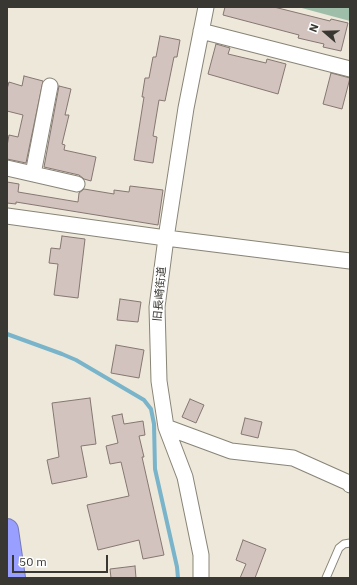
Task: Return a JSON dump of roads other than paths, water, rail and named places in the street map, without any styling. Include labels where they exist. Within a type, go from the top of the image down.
[{"type":"highway","points":[[7,530],[14,578]]},
{"type":"street","name":"旧長崎街道","points":[[201,578],[201,555],[185,477],[166,426],[159,381],[157,307],[185,116],[206,7]]},
{"type":"street","points":[[201,30],[350,69]]},
{"type":"street","points":[[33,174],[50,86]]},
{"type":"street","points":[[7,168],[76,184]]},
{"type":"street","points":[[7,216],[350,261]]},
{"type":"street","points":[[166,426],[231,450],[293,458],[349,483],[350,485]]},
{"type":"lane","points":[[326,578],[339,548],[344,544],[350,543]]},
{"type":"waterway","points":[[7,334],[76,360],[144,400],[151,409],[154,424],[155,469],[177,567],[178,578]]}]
